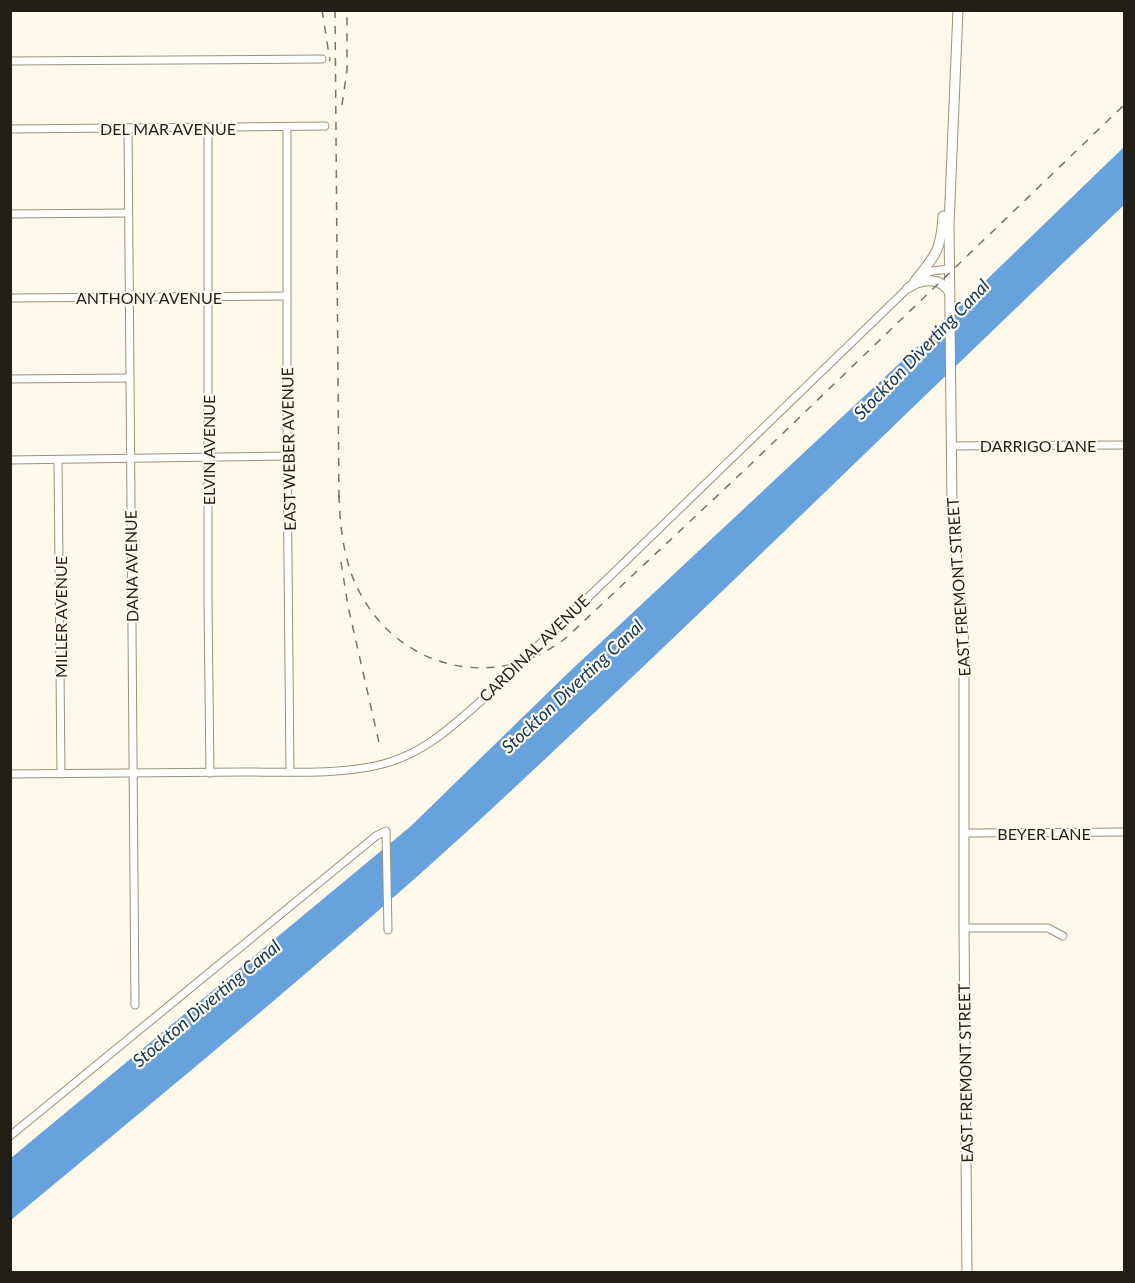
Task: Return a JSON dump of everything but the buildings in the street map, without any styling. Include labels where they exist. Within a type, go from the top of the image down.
[{"type":"main road","name":"EAST FREMONT STREET","points":[[958,10],[950,166],[949,269],[953,535],[964,645],[967,1272]]},
{"type":"main road","points":[[912,284],[932,262],[940,247],[950,166]]},
{"type":"main road","points":[[912,284],[930,281],[941,283],[950,297]]},
{"type":"street","points":[[10,61],[322,59]]},
{"type":"street","name":"DEL MAR AVENUE","points":[[10,129],[325,126]]},
{"type":"street","name":"ELVIN AVENUE","points":[[208,127],[210,772]]},
{"type":"street","name":"EAST WEBER AVENUE","points":[[287,127],[290,772]]},
{"type":"street","name":"DANA AVENUE","points":[[128,128],[128,378],[135,1005]]},
{"type":"street","points":[[10,214],[127,213]]},
{"type":"street","name":"CARDINAL AVENUE","points":[[10,774],[290,772],[349,769],[383,764],[418,751],[439,738],[481,700],[912,284],[927,272],[949,269]]},
{"type":"street","name":"ANTHONY AVENUE","points":[[10,298],[286,296]]},
{"type":"street","points":[[10,379],[128,378]]},
{"type":"street","name":"DARRIGO LANE","points":[[951,446],[1125,445]]},
{"type":"street","points":[[10,460],[287,456]]},
{"type":"street","name":"MILLER AVENUE","points":[[58,460],[61,774]]},
{"type":"street","points":[[10,1136],[376,836],[386,831],[388,930]]},
{"type":"street","name":"BEYER LANE","points":[[964,833],[1125,832]]},
{"type":"street","points":[[964,928],[1048,928],[1063,936]]},
{"type":"water","name":"Stockton Diverting Canal","points":[[1124,147],[1124,205],[718,595],[472,827],[302,977],[11,1220],[11,1158],[411,826],[567,674],[918,346]]},
{"type":"railway","points":[[322,10],[330,61]]},
{"type":"railway","points":[[335,10],[339,502]]},
{"type":"railway","points":[[342,105],[347,70],[347,10]]},
{"type":"railway","points":[[339,495],[344,546],[355,582],[378,620],[400,641],[426,656],[453,665],[482,668],[512,664],[540,654],[567,637],[751,464],[1124,105]]},
{"type":"railway","points":[[341,562],[348,606],[380,747]]}]
